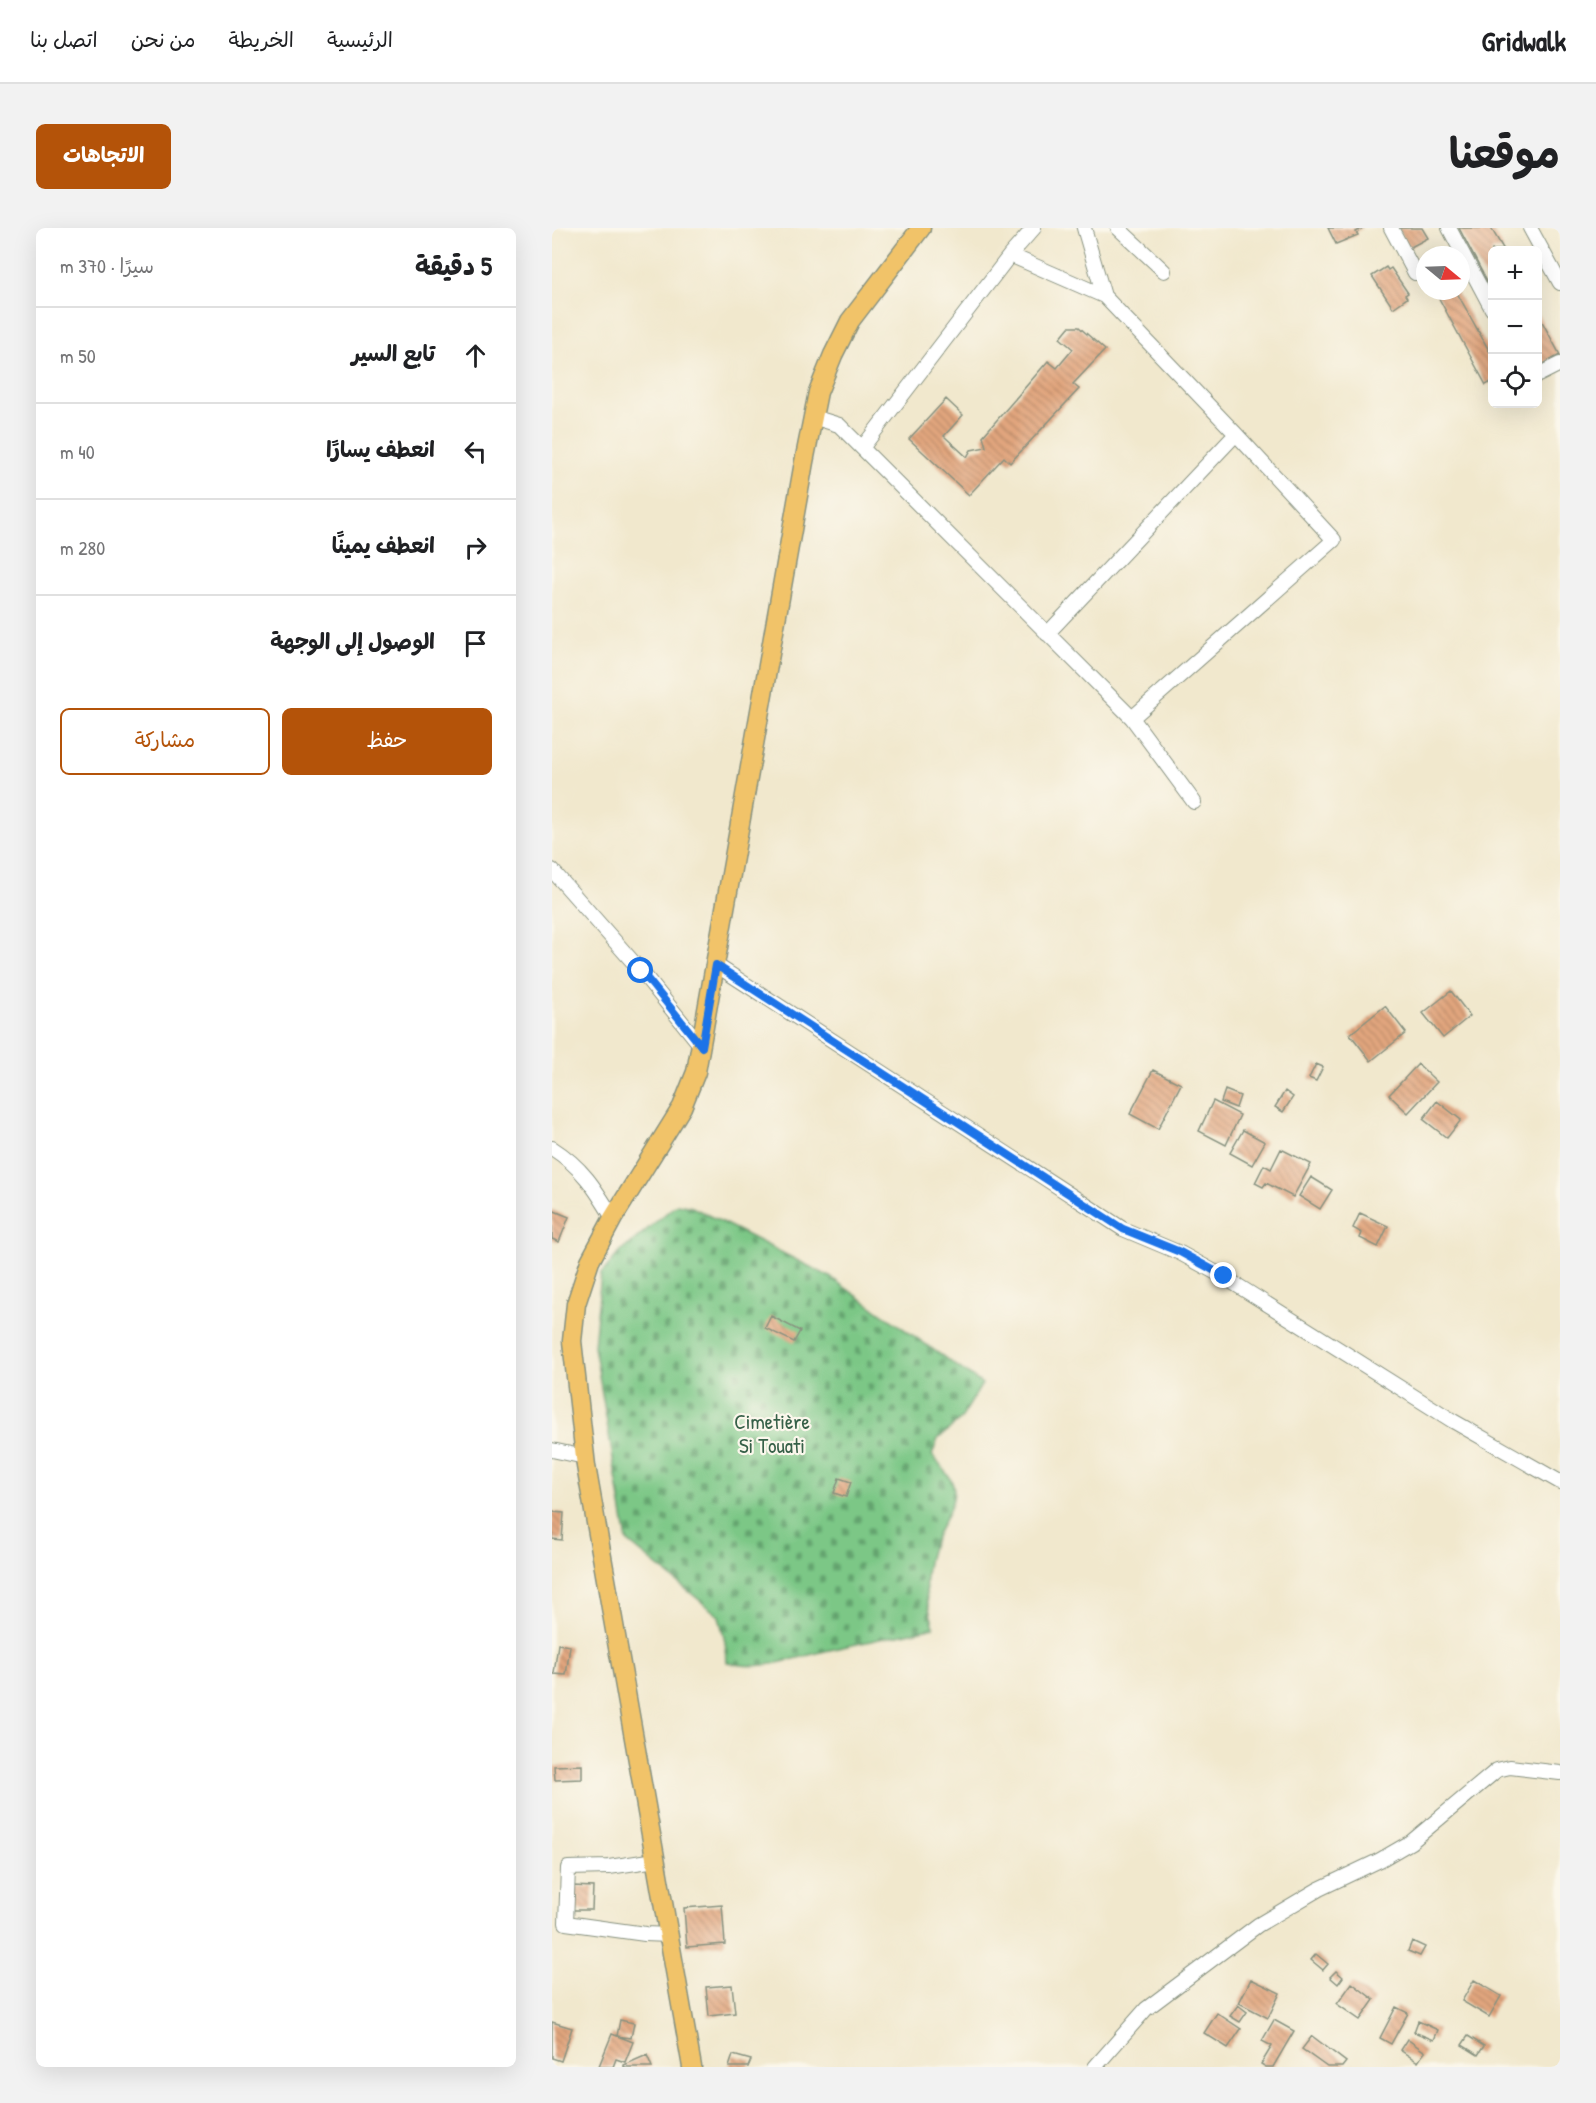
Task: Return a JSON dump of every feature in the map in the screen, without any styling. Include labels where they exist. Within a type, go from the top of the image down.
[{"type":"main road","points":[[692,2067],[585,1457],[572,1341],[576,1304],[590,1261],[613,1218],[682,1107],[696,1072],[818,392],[850,321],[921,228]]},
{"type":"street","points":[[861,448],[1010,255],[1035,228]]},
{"type":"street","points":[[1084,228],[1104,296]]},
{"type":"street","points":[[1118,228],[1164,271]]},
{"type":"street","points":[[1391,228],[1415,273]]},
{"type":"street","points":[[1449,228],[1488,301]]},
{"type":"street","points":[[1530,228],[1560,283]]},
{"type":"street","points":[[1010,255],[1104,296],[1334,540],[1132,718]]},
{"type":"street","points":[[1542,373],[1560,364]]},
{"type":"street","points":[[813,417],[839,425],[1132,718],[1194,801]]},
{"type":"street","points":[[1047,634],[1236,434]]},
{"type":"street","points":[[552,870],[641,971],[702,1047]]},
{"type":"street","points":[[716,965],[1123,1229],[1180,1252],[1224,1276],[1453,1421],[1560,1482]]},
{"type":"street","points":[[552,1148],[573,1162],[595,1189],[613,1218]]},
{"type":"street","points":[[552,1450],[585,1457]]},
{"type":"street","points":[[1095,2067],[1146,2009],[1258,1925],[1319,1889],[1380,1860],[1411,1842],[1497,1770],[1510,1767],[1560,1773]]},
{"type":"street","points":[[656,1860],[609,1867],[568,1868],[566,1923],[669,1935]]},
{"type":"green space","name":"Cimetière Si Touati","points":[[677,1204],[692,1207],[830,1277],[982,1384],[961,1419],[938,1439],[932,1455],[949,1477],[954,1492],[950,1509],[933,1543],[926,1571],[928,1607],[934,1627],[779,1663],[753,1666],[727,1662],[719,1616],[627,1541],[594,1346],[601,1274],[618,1254]]},
{"type":"building","points":[[1328,228],[1363,228],[1356,232],[1358,235],[1336,244]]},
{"type":"building","points":[[1397,228],[1422,228],[1428,238],[1409,248]]},
{"type":"building","points":[[1459,228],[1491,228],[1502,246],[1488,246],[1488,283],[1470,246]]},
{"type":"building","points":[[1386,267],[1388,270],[1391,268],[1408,293],[1405,295],[1407,298],[1393,308],[1372,276]]},
{"type":"building","points":[[1440,300],[1461,300],[1488,349],[1488,384],[1486,385]]},
{"type":"building","points":[[1542,321],[1560,355],[1542,365]]},
{"type":"building","points":[[1069,327],[1079,327],[1105,350],[1073,384],[1079,389],[1010,463],[1004,457],[969,495],[909,439],[946,399],[963,415],[944,436],[967,457],[971,450],[986,447],[983,436],[1048,361],[1057,368],[1073,349],[1060,338]]},
{"type":"building","points":[[1451,991],[1470,1016],[1443,1038],[1423,1013]]},
{"type":"building","points":[[1385,1006],[1406,1033],[1371,1061],[1350,1034]]},
{"type":"building","points":[[1316,1064],[1323,1067],[1316,1081],[1309,1078]]},
{"type":"building","points":[[1418,1064],[1437,1082],[1408,1113],[1389,1095]]},
{"type":"building","points":[[1153,1070],[1181,1084],[1158,1129],[1130,1114]]},
{"type":"building","points":[[1225,1090],[1240,1096],[1236,1108],[1221,1102]]},
{"type":"building","points":[[1285,1091],[1293,1097],[1283,1112],[1275,1107]]},
{"type":"building","points":[[1213,1101],[1240,1115],[1226,1145],[1199,1131]]},
{"type":"building","points":[[1437,1101],[1461,1120],[1447,1138],[1423,1119]]},
{"type":"building","points":[[1243,1130],[1265,1142],[1252,1165],[1230,1153]]},
{"type":"building","points":[[1281,1149],[1311,1164],[1293,1197],[1266,1183],[1263,1187],[1255,1183],[1264,1165],[1271,1169]]},
{"type":"building","points":[[1311,1177],[1332,1190],[1320,1209],[1299,1196]]},
{"type":"building","points":[[552,1210],[569,1217],[559,1242],[552,1239]]},
{"type":"building","points":[[1360,1213],[1388,1226],[1378,1247],[1360,1238],[1362,1233],[1353,1228]]},
{"type":"building","points":[[771,1316],[800,1331],[794,1342],[765,1328]]},
{"type":"building","points":[[839,1478],[851,1482],[846,1497],[834,1493]]},
{"type":"building","points":[[552,1512],[564,1513],[562,1540],[552,1539]]},
{"type":"building","points":[[558,1644],[570,1646],[566,1675],[554,1674]]},
{"type":"building","points":[[582,1765],[582,1779],[555,1780],[554,1766]]},
{"type":"building","points":[[573,1886],[593,1887],[592,1910],[572,1910]]},
{"type":"building","points":[[722,1905],[725,1944],[687,1947],[684,1908]]},
{"type":"building","points":[[1412,1941],[1425,1947],[1420,1956],[1408,1951]]},
{"type":"building","points":[[1316,1954],[1328,1964],[1323,1970],[1311,1960]]},
{"type":"building","points":[[1336,1971],[1343,1977],[1338,1984],[1330,1977]]},
{"type":"building","points":[[1251,1979],[1280,1993],[1268,2018],[1239,2003]]},
{"type":"building","points":[[1474,1980],[1501,1996],[1489,2017],[1462,2001]]},
{"type":"building","points":[[1352,1983],[1374,2000],[1360,2020],[1337,2004]]},
{"type":"building","points":[[732,1985],[735,2013],[709,2016],[706,1987]]},
{"type":"building","points":[[1238,2005],[1247,2012],[1240,2022],[1230,2016]]},
{"type":"building","points":[[1396,2007],[1408,2013],[1391,2044],[1380,2038]]},
{"type":"building","points":[[1217,2013],[1241,2029],[1228,2048],[1204,2033]]},
{"type":"building","points":[[620,2020],[634,2023],[631,2038],[617,2036]]},
{"type":"building","points":[[1274,2020],[1294,2031],[1273,2067],[1266,2067],[1261,2064],[1272,2046],[1262,2041]]},
{"type":"building","points":[[1418,2021],[1438,2030],[1434,2040],[1414,2032]]},
{"type":"building","points":[[552,2022],[572,2028],[561,2061],[552,2058]]},
{"type":"building","points":[[612,2034],[633,2042],[625,2062],[616,2059],[613,2067],[599,2066]]},
{"type":"building","points":[[1312,2036],[1346,2062],[1342,2067],[1327,2067],[1302,2049]]},
{"type":"building","points":[[1468,2036],[1484,2046],[1478,2055],[1462,2045]]},
{"type":"building","points":[[1407,2039],[1425,2052],[1418,2062],[1400,2050]]},
{"type":"building","points":[[647,2055],[652,2067],[624,2067],[624,2065]]},
{"type":"building","points":[[733,2055],[751,2060],[748,2067],[729,2067]]},
{"type":"route","points":[[641,971],[702,1047],[716,965],[1053,1186],[1123,1229],[1180,1252],[1224,1276]]}]
